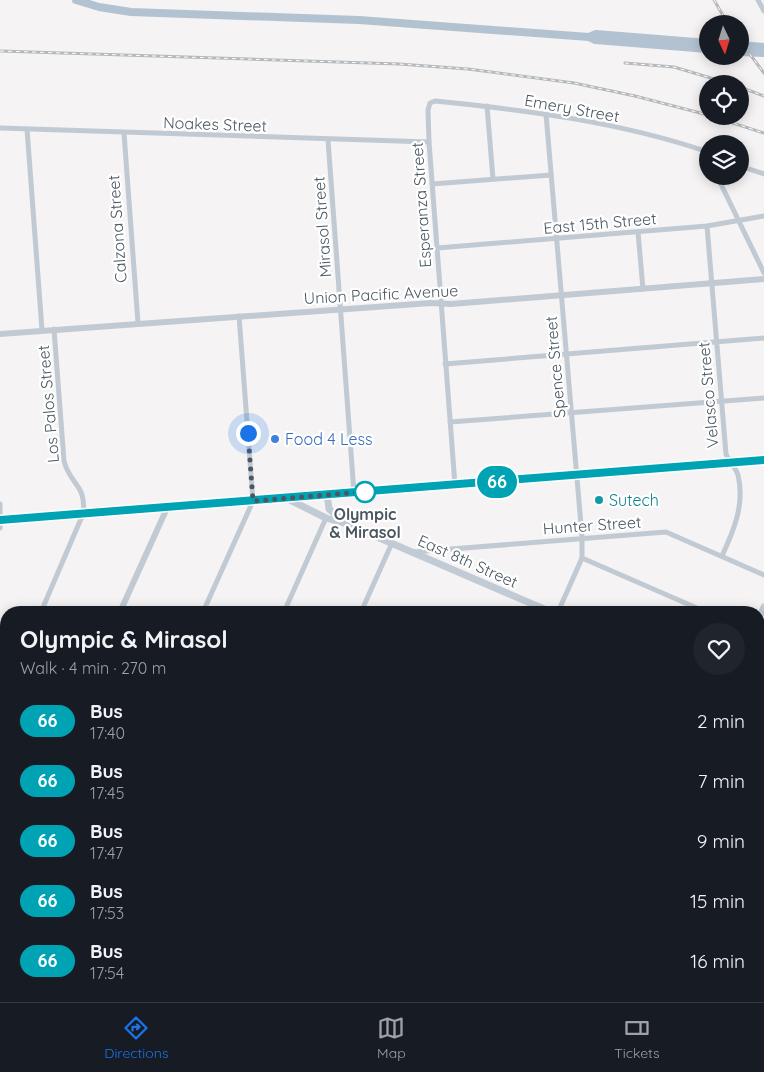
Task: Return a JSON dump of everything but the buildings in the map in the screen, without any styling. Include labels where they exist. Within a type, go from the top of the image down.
[{"type":"main road","points":[[76,0],[99,7],[131,12],[359,20],[589,37],[595,40],[699,48]]},
{"type":"main road","points":[[589,37],[596,34],[699,42]]},
{"type":"main road","points":[[749,46],[764,47]]},
{"type":"main road","points":[[749,52],[764,53]]},
{"type":"main road","points":[[1,520],[764,460]]},
{"type":"main road","name":"East 8th Street","points":[[326,494],[329,509],[347,524]]},
{"type":"main road","name":"East 8th Street","points":[[286,498],[326,518],[347,524],[537,606]]},
{"type":"street","points":[[758,0],[764,11]]},
{"type":"street","name":"Emery Street","points":[[430,103],[435,101],[546,114],[648,135],[699,149]]},
{"type":"street","name":"Esperanza Street","points":[[430,103],[428,110],[429,142],[455,485]]},
{"type":"street","points":[[487,106],[493,179]]},
{"type":"street","name":"Spence Street","points":[[546,114],[582,537],[582,558],[561,606]]},
{"type":"street","name":"Noakes Street","points":[[0,128],[429,142]]},
{"type":"street","name":"Los Palos Street","points":[[27,129],[42,330]]},
{"type":"street","name":"Calzona Street","points":[[124,133],[138,323]]},
{"type":"street","name":"Mirasol Street","points":[[328,140],[354,493]]},
{"type":"street","points":[[749,169],[764,174]]},
{"type":"street","points":[[432,184],[551,174]]},
{"type":"street","points":[[721,185],[764,273]]},
{"type":"street","name":"East 15th Street","points":[[437,248],[707,226],[764,216]]},
{"type":"street","name":"Velasco Street","points":[[707,226],[726,454],[730,464],[738,473],[739,514],[722,556]]},
{"type":"street","points":[[638,232],[643,289]]},
{"type":"street","name":"Union Pacific Avenue","points":[[0,334],[340,309],[562,296],[764,279]]},
{"type":"street","points":[[206,606],[253,501],[239,316]]},
{"type":"street","name":"Los Palos Street","points":[[54,329],[64,461],[66,471],[82,493],[85,502],[83,514]]},
{"type":"street","points":[[445,364],[764,338]]},
{"type":"street","points":[[450,422],[764,398]]},
{"type":"street","points":[[0,504],[0,528]]},
{"type":"street","points":[[123,606],[167,508]]},
{"type":"street","points":[[44,606],[83,514]]},
{"type":"street","points":[[287,606],[326,518]]},
{"type":"street","name":"Hunter Street","points":[[414,552],[582,537],[666,532],[764,575]]},
{"type":"street","points":[[364,606],[392,543]]},
{"type":"street","points":[[582,558],[692,606]]},
{"type":"railway","points":[[714,0],[723,15]]},
{"type":"railway","points":[[0,51],[399,64],[468,69],[574,83],[699,113]]},
{"type":"railway","points":[[749,53],[764,73]]},
{"type":"railway","points":[[625,63],[674,67],[701,75]]},
{"type":"railway","points":[[749,90],[764,96]]},
{"type":"railway","points":[[739,125],[764,133]]},
{"type":"bus line","name":"66","points":[[0,520],[764,460]]},
{"type":"place","name":"Food 4 Less","points":[[275,439]]},
{"type":"place","name":"Olympic & Mirasol","points":[[365,492]]},
{"type":"place","name":"Sutech","points":[[599,500]]},
{"type":"route","points":[[248,433],[253,501],[372,491],[365,492]]}]
